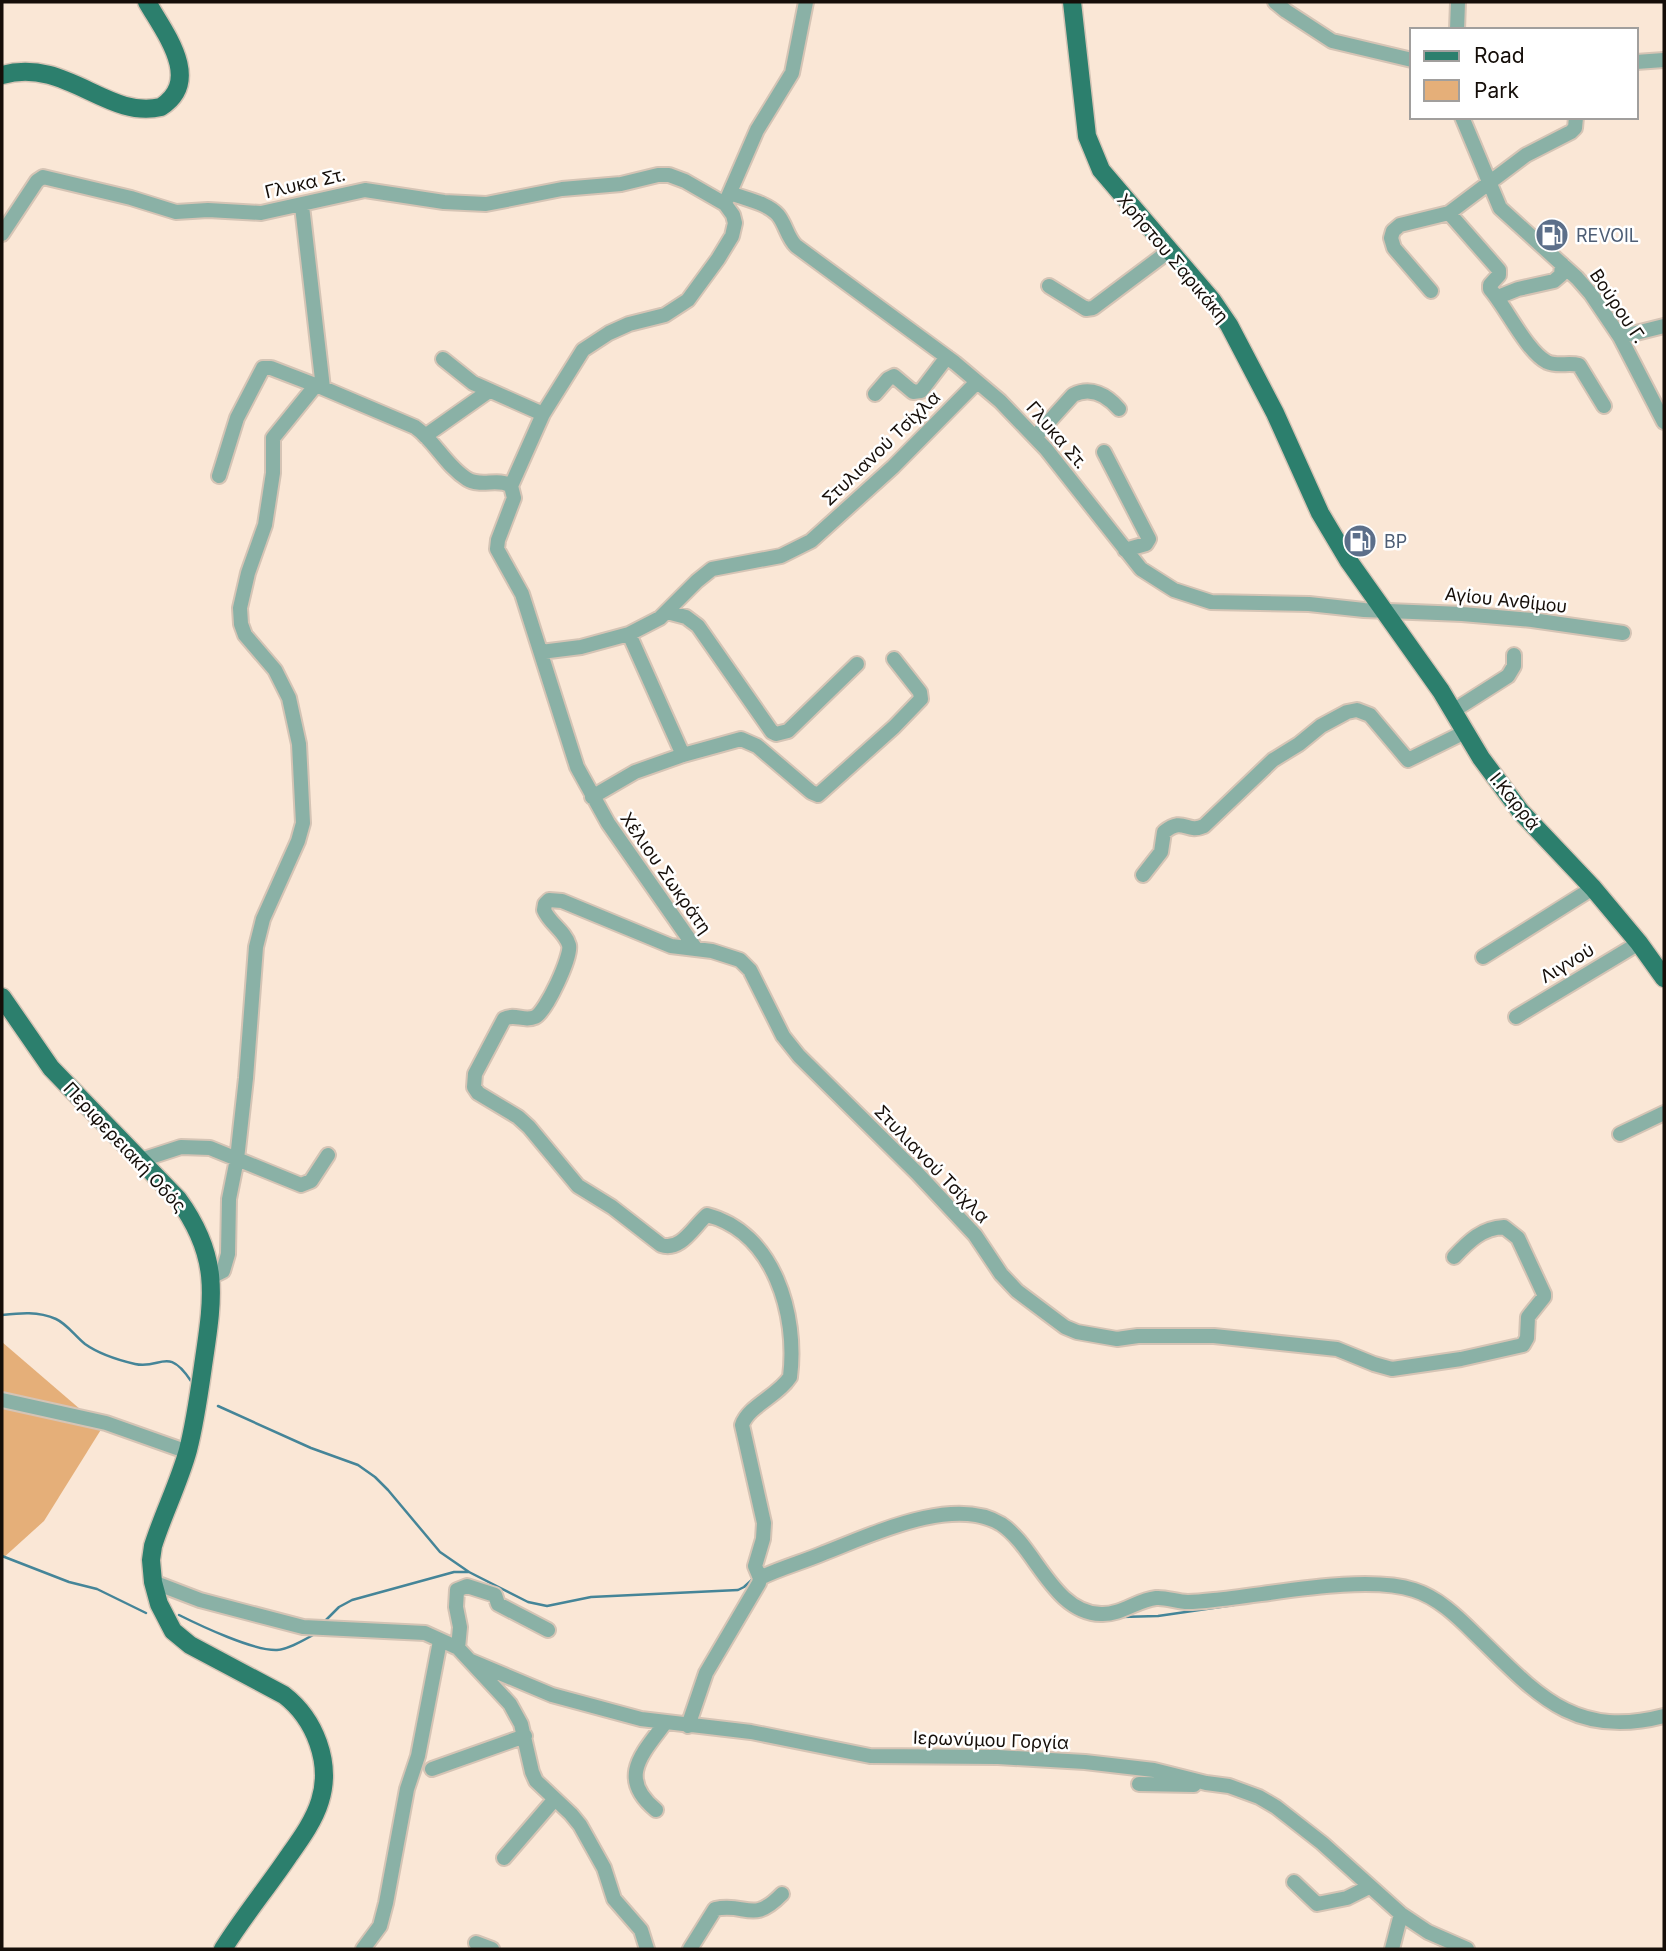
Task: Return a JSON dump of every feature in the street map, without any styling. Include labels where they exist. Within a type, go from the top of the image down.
[{"type":"main road","points":[[2,75],[40,71],[67,79],[134,108],[161,107],[176,92],[180,68],[176,55],[147,2]]},
{"type":"main road","name":"Χρήστου Σαρικάκη","points":[[1072,2],[1087,136],[1093,156],[1104,175],[1212,300],[1229,325],[1264,391],[1320,513],[1348,560],[1385,609]]},
{"type":"main road","name":"Ι.Καρρά","points":[[1385,609],[1481,758],[1521,812],[1592,888],[1639,943],[1664,978]]},
{"type":"main road","name":"Περιφερειακή Οδός","points":[[2,997],[51,1068],[178,1199],[192,1219],[206,1252],[211,1277],[209,1330],[188,1451],[153,1546],[153,1582],[159,1604],[173,1631],[190,1645],[290,1700],[312,1727],[321,1755],[323,1789],[315,1813],[295,1848],[223,1949]]},
{"type":"street","points":[[728,198],[757,130],[792,73],[806,2]]},
{"type":"street","points":[[1275,2],[1332,41],[1410,60]]},
{"type":"street","points":[[1457,28],[1458,2]]},
{"type":"street","points":[[1638,62],[1664,60]]},
{"type":"street","name":"Βούρου Γ.","points":[[1463,119],[1495,200],[1506,215],[1562,264],[1591,294],[1620,337],[1664,422]]},
{"type":"street","points":[[1431,291],[1394,248],[1391,238],[1393,231],[1401,225],[1449,213],[1526,155],[1571,132],[1575,128],[1576,119]]},
{"type":"street","name":"Γλυκα Στ.","points":[[2,234],[37,181],[43,177],[176,212],[214,210],[261,213],[365,190],[444,202],[486,204],[562,189],[621,184],[669,175],[728,198],[772,210],[780,217],[796,246],[947,357],[1000,401],[1035,437],[1141,569],[1156,581],[1204,601],[1385,609]]},
{"type":"street","name":"Χέλιου Σωκράτη","points":[[696,950],[592,797],[577,767],[522,594],[497,545],[514,498],[511,486],[543,414],[579,355],[590,344],[629,324],[665,315],[688,300],[732,236],[736,223],[728,198]]},
{"type":"street","points":[[211,1277],[223,1271],[228,1254],[229,1199],[237,1158],[256,947],[263,919],[298,841],[303,823],[299,744],[289,698],[275,670],[245,635],[240,615],[248,573],[265,525],[272,484],[275,436],[320,386],[302,206]]},
{"type":"street","points":[[1449,213],[1499,270],[1499,275],[1489,287],[1519,332],[1542,359],[1556,365],[1579,365],[1604,406]]},
{"type":"street","points":[[1049,286],[1086,309],[1097,307],[1169,251]]},
{"type":"street","points":[[1497,298],[1518,289],[1554,281],[1562,275],[1562,264]]},
{"type":"street","points":[[1620,337],[1664,326]]},
{"type":"street","points":[[875,394],[894,376],[913,392],[921,391],[947,357]]},
{"type":"street","points":[[443,359],[459,373],[489,391],[543,414]]},
{"type":"street","points":[[219,476],[237,418],[263,368],[271,368],[415,427],[465,478],[479,484],[501,482],[511,486]]},
{"type":"street","name":"Στυλιανού Τσίχλα","points":[[541,652],[581,647],[629,634],[667,612],[712,569],[781,556],[811,541],[893,467],[977,382]]},
{"type":"street","points":[[425,436],[489,391]]},
{"type":"street","points":[[1035,437],[1079,391],[1105,395],[1119,410]]},
{"type":"street","points":[[1104,452],[1149,539],[1146,544],[1125,550]]},
{"type":"street","name":"Αγίου Ανθίμου","points":[[1385,609],[1532,620],[1623,633]]},
{"type":"street","points":[[667,612],[686,617],[698,625],[776,734],[788,731],[857,664]]},
{"type":"street","points":[[629,634],[682,755]]},
{"type":"street","points":[[1453,711],[1508,676],[1514,666],[1514,655]]},
{"type":"street","points":[[592,797],[629,774],[736,739],[747,740],[757,746],[818,795],[921,699],[922,695],[917,687],[894,659]]},
{"type":"street","points":[[1143,875],[1161,852],[1164,832],[1181,824],[1194,829],[1204,826],[1273,760],[1342,713],[1357,710],[1370,715],[1408,760],[1465,732]]},
{"type":"street","points":[[1483,957],[1592,888]]},
{"type":"street","name":"Χέλιου Σωκράτη","points":[[696,950],[671,946],[562,901],[549,900],[544,907],[546,914],[569,944],[568,959],[543,1011],[528,1019],[514,1016],[504,1019],[475,1074],[474,1087],[478,1093],[518,1117],[529,1127],[578,1186],[612,1207],[657,1243],[665,1247],[674,1246],[708,1214],[748,1237],[757,1245],[770,1266],[789,1319],[790,1372],[784,1385],[747,1415],[742,1425],[764,1523],[758,1573]]},
{"type":"street","name":"Λιγνού","points":[[1516,1017],[1639,943]]},
{"type":"street","name":"Στυλιανού Τσίχλα","points":[[696,950],[733,957],[748,966],[783,1036],[799,1056],[917,1173],[975,1235],[1001,1274],[1017,1291],[1065,1327],[1077,1332],[1117,1339],[1138,1336],[1214,1336],[1336,1349],[1392,1369],[1461,1359],[1523,1345],[1527,1338],[1528,1317],[1544,1294],[1518,1238],[1504,1227],[1487,1230],[1476,1235],[1454,1256]]},
{"type":"street","points":[[1620,1134],[1664,1113]]},
{"type":"street","points":[[141,1160],[163,1152],[210,1148],[301,1185],[311,1181],[328,1155]]},
{"type":"street","points":[[2,1401],[106,1423],[188,1451]]},
{"type":"street","points":[[688,1726],[706,1672],[737,1623],[758,1573],[896,1525],[942,1515],[964,1514],[987,1518],[1012,1533],[1059,1592],[1078,1607],[1096,1614],[1124,1610],[1157,1598],[1186,1602],[1355,1585],[1401,1587],[1425,1594],[1454,1615],[1533,1690],[1560,1707],[1586,1719],[1609,1723],[1630,1723],[1664,1716]]},
{"type":"street","points":[[153,1582],[253,1616],[303,1627],[425,1633],[458,1648],[510,1704],[525,1736],[531,1772],[536,1781],[580,1825],[604,1868],[614,1899],[641,1930],[647,1949]]},
{"type":"street","points":[[458,1648],[460,1628],[456,1607],[457,1590],[467,1586],[495,1595],[498,1604],[548,1630]]},
{"type":"street","points":[[363,1949],[380,1926],[386,1903],[407,1789],[418,1756],[440,1641]]},
{"type":"street","name":"Ιερωνύμου Γοργία","points":[[471,1661],[552,1695],[665,1723],[751,1732],[870,1756],[1074,1761],[1154,1770],[1229,1786],[1259,1797],[1276,1807],[1322,1843],[1401,1914],[1429,1932],[1467,1949]]},
{"type":"street","points":[[656,1810],[641,1795],[635,1779],[635,1769],[665,1723]]},
{"type":"street","points":[[432,1769],[525,1736]]},
{"type":"street","points":[[1139,1784],[1190,1786],[1206,1783]]},
{"type":"street","points":[[504,1858],[554,1800]]},
{"type":"street","points":[[1294,1882],[1317,1904],[1347,1898],[1369,1887]]},
{"type":"street","points":[[690,1949],[715,1909],[759,1910],[772,1904],[782,1894]]},
{"type":"street","points":[[1392,1949],[1401,1914]]},
{"type":"street","points":[[475,1943],[492,1949]]},
{"type":"green space","points":[[2,1342],[102,1428],[44,1521],[2,1559]]},
{"type":"waterway","points":[[2,1315],[29,1313],[49,1316],[60,1321],[85,1344],[102,1354],[144,1365],[170,1361],[183,1370],[191,1381]]},
{"type":"waterway","points":[[218,1406],[311,1448],[358,1465],[388,1490],[440,1552],[469,1572]]},
{"type":"waterway","points":[[2,1556],[69,1582],[97,1589],[146,1613]]},
{"type":"waterway","points":[[325,1621],[339,1607],[352,1600],[454,1572],[469,1572],[528,1602],[547,1606],[591,1597],[738,1590],[755,1577]]},
{"type":"waterway","points":[[1121,1617],[1158,1616],[1234,1605]]},
{"type":"waterway","points":[[179,1615],[228,1637],[267,1649],[286,1648],[313,1635]]},
{"type":"place","name":"REVOIL","points":[[1552,235]]},
{"type":"place","name":"BP","points":[[1360,541]]}]
